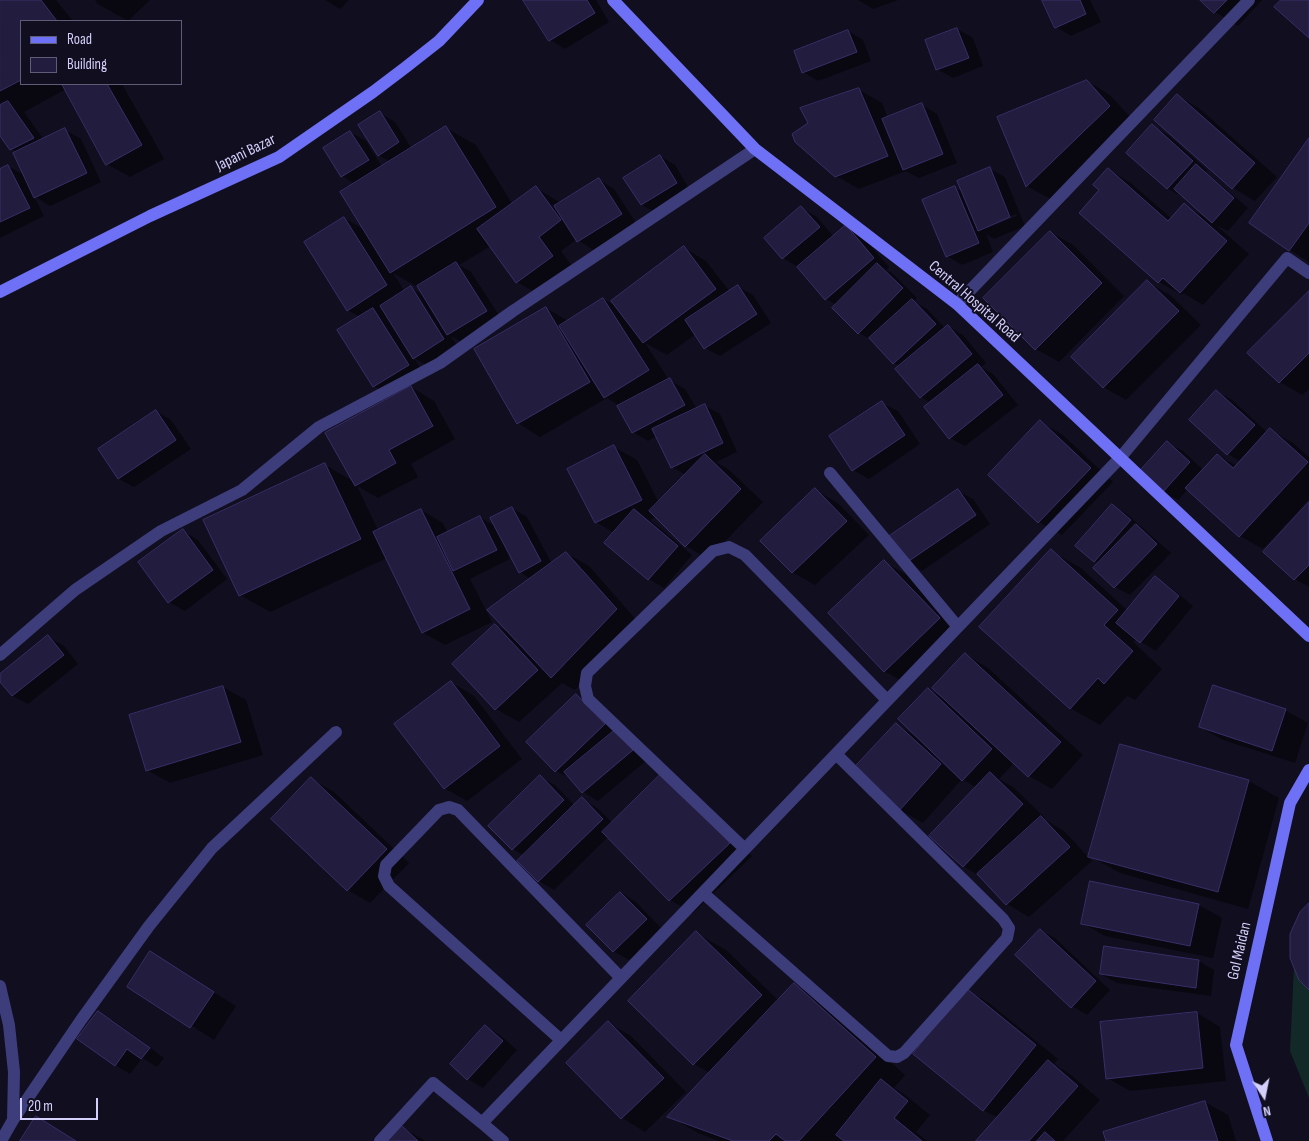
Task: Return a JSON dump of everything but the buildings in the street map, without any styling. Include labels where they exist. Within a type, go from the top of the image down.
[{"type":"street","name":"Japani Bazar","points":[[0,292],[150,216],[278,157],[406,67],[439,41],[478,0]]},
{"type":"street","name":"Central Hospital Road","points":[[612,0],[755,148],[956,304],[1309,636]]},
{"type":"street","points":[[956,304],[1250,0]]},
{"type":"street","points":[[0,655],[75,590],[161,531],[242,490],[319,426],[440,364],[513,311],[755,148]]},
{"type":"street","points":[[482,1123],[1120,458],[1287,258],[1309,273]]},
{"type":"street","points":[[830,472],[958,627]]},
{"type":"street","points":[[745,849],[588,699],[585,686],[587,673],[713,552],[729,547],[745,555],[888,700]]},
{"type":"street","points":[[1,1141],[13,1120],[86,1012],[149,926],[212,848],[336,732]]},
{"type":"street","points":[[702,893],[888,1056],[897,1056],[904,1053],[1007,938],[1009,928],[1003,919],[836,754]]},
{"type":"street","name":"Gol Maidan","points":[[1267,1141],[1236,1045],[1290,803],[1309,770]]},
{"type":"street","points":[[561,1040],[389,886],[384,876],[386,864],[439,810],[449,807],[458,810],[621,978]]},
{"type":"street","points":[[0,986],[9,1025],[14,1072],[13,1120]]},
{"type":"street","points":[[380,1141],[433,1083],[503,1141]]},
{"type":"green space","points":[[1309,906],[1309,1098],[1290,1051],[1295,946]]}]
